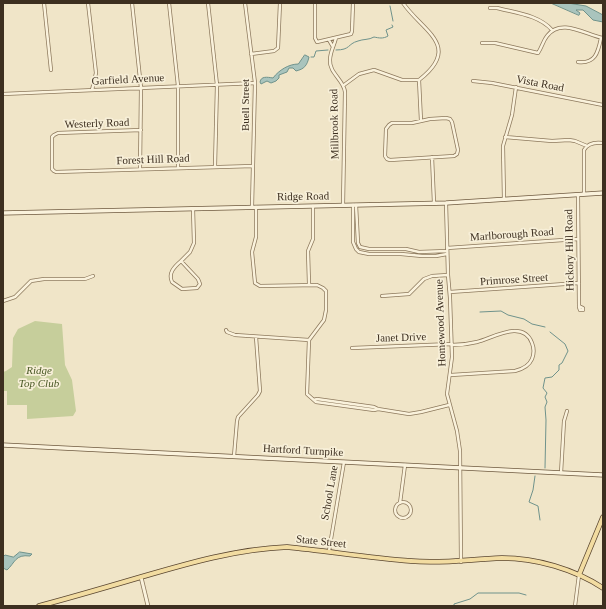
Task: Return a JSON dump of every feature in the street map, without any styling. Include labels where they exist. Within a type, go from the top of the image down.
[{"type":"main road","name":"Ridge Road","points":[[3,213],[434,203],[603,194]]},
{"type":"main road","name":"Hartford Turnpike","points":[[3,445],[603,474]]},
{"type":"main road","points":[[579,575],[603,517]]},
{"type":"main road","name":"State Street","points":[[38,606],[206,558],[287,547],[410,561],[461,562],[492,559],[516,559],[544,564],[579,575],[603,588]]},
{"type":"street","points":[[44,3],[51,70]]},
{"type":"street","points":[[88,3],[96,73],[92,90]]},
{"type":"street","points":[[132,3],[141,88],[140,169]]},
{"type":"street","points":[[169,3],[178,86],[178,167]]},
{"type":"street","points":[[208,3],[217,85],[216,166]]},
{"type":"street","name":"Buell Street","points":[[245,3],[255,83],[253,166],[256,237],[252,252],[255,283],[260,286],[309,284]]},
{"type":"street","points":[[251,54],[274,51],[278,48],[280,3]]},
{"type":"street","points":[[315,3],[315,38],[317,42],[351,34],[353,3]]},
{"type":"street","points":[[403,3],[430,33],[436,42],[438,58],[436,64],[420,80],[420,121]]},
{"type":"street","points":[[490,8],[497,8],[540,20],[547,24],[552,30]]},
{"type":"street","points":[[482,43],[495,43],[538,53],[545,38],[552,30],[571,28],[602,38],[593,59],[587,63],[578,62]]},
{"type":"street","name":"Millbrook Road","points":[[336,38],[332,47],[330,66],[344,85],[345,92],[344,205]]},
{"type":"street","name":"Millbrook Road","points":[[329,40],[332,47]]},
{"type":"street","points":[[344,85],[359,74],[374,70],[402,80],[420,80]]},
{"type":"street","name":"Vista Road","points":[[473,81],[516,87],[603,105]]},
{"type":"street","name":"Garfield Avenue","points":[[3,94],[255,83]]},
{"type":"street","points":[[504,199],[503,146],[504,137],[512,114],[516,87]]},
{"type":"street","points":[[446,118],[450,119],[458,150],[456,154],[454,156],[432,158],[386,159],[386,128],[389,125],[420,121],[446,118]]},
{"type":"street","name":"Westerly Road","points":[[54,171],[52,169],[52,137],[58,133],[141,130]]},
{"type":"street","points":[[504,137],[552,142],[569,140],[586,146],[598,142],[603,143]]},
{"type":"street","points":[[584,194],[585,174],[583,154],[586,146]]},
{"type":"street","points":[[432,158],[434,203]]},
{"type":"street","name":"Forest Hill Road","points":[[54,171],[253,166]]},
{"type":"street","name":"Hickory Hill Road","points":[[578,195],[579,306]]},
{"type":"street","name":"Homewood Avenue","points":[[446,202],[452,344],[452,364],[448,389],[449,405],[459,440],[461,468],[461,562]]},
{"type":"street","points":[[355,205],[359,246],[356,249],[353,242],[355,205]]},
{"type":"street","points":[[313,206],[313,239],[308,251],[309,284],[320,286],[325,289],[326,310],[324,320],[309,340],[306,390],[309,396],[314,400],[317,399],[374,407],[378,409],[415,413],[449,405]]},
{"type":"street","points":[[181,261],[199,280],[200,284],[197,288],[182,289],[172,282],[170,277],[172,271],[181,261],[190,252],[194,243],[193,209]]},
{"type":"street","name":"Marlborough Road","points":[[359,246],[369,249],[402,249],[419,252],[447,251],[578,239]]},
{"type":"street","name":"Marlborough Road","points":[[356,249],[362,253],[369,254],[401,254],[417,256],[433,256],[447,251]]},
{"type":"street","points":[[382,296],[409,294],[424,279],[432,276],[448,275]]},
{"type":"street","points":[[3,301],[15,297],[31,281],[85,279],[93,276]]},
{"type":"street","name":"Primrose Street","points":[[450,292],[579,284]]},
{"type":"street","points":[[226,330],[227,332],[235,335],[309,340]]},
{"type":"street","name":"Janet Drive","points":[[352,348],[477,342],[505,332],[513,331],[522,332],[531,340],[534,351],[530,363],[521,369],[516,371],[451,375]]},
{"type":"street","points":[[234,456],[238,417],[260,391],[256,337]]},
{"type":"street","points":[[560,472],[564,421],[568,411]]},
{"type":"street","name":"School Lane","points":[[329,551],[344,462]]},
{"type":"street","points":[[400,503],[406,503],[410,506],[410,514],[406,518],[399,517],[395,513],[395,508],[400,503],[405,465]]},
{"type":"street","points":[[576,606],[579,575]]},
{"type":"street","points":[[141,577],[148,606]]},
{"type":"green space","name":"Ridge Top Club","points":[[35,321],[62,324],[65,365],[72,380],[76,411],[73,416],[27,419],[27,405],[7,405],[7,391],[3,391],[3,372],[12,367],[13,338],[18,329]]},
{"type":"water","points":[[551,3],[568,3],[586,6],[603,15],[603,22],[593,20],[583,10],[576,10],[580,13],[579,15]]},
{"type":"water","points":[[305,55],[309,57],[303,68],[296,71],[293,68],[289,68],[287,72],[279,75],[279,78],[276,81],[271,83],[267,81],[261,84],[260,82],[263,78],[273,78],[284,68],[298,64]]},
{"type":"water","points":[[20,552],[32,554],[30,556],[21,556],[7,570],[3,568],[3,557],[5,555],[13,557]]},
{"type":"waterway","points":[[390,6],[393,21]]},
{"type":"waterway","points":[[336,50],[347,48],[360,40],[374,37],[386,37],[388,36],[386,30],[393,27],[392,25]]},
{"type":"waterway","points":[[311,57],[314,57],[316,51],[328,50]]},
{"type":"waterway","points":[[480,312],[501,311],[508,315],[524,319],[532,324],[545,327]]},
{"type":"waterway","points":[[545,468],[545,407],[547,402],[545,397],[547,393],[543,388],[545,378],[552,377],[559,370],[559,365],[562,363],[568,351],[565,344],[550,332]]},
{"type":"waterway","points":[[535,476],[529,502],[538,506],[540,520]]},
{"type":"waterway","points":[[454,606],[454,604],[470,599],[478,593],[519,593],[526,595]]}]
